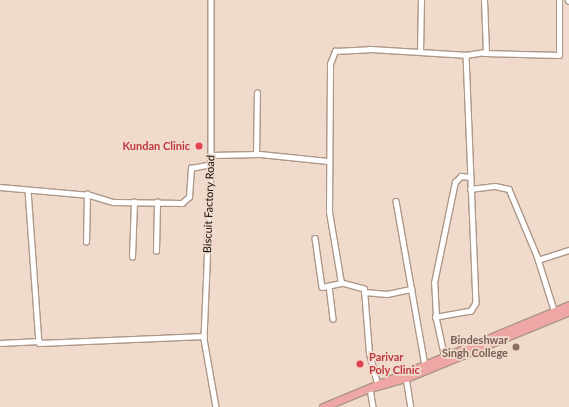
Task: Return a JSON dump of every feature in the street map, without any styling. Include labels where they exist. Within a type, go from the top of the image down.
[{"type":"main road","points":[[323,407],[555,314],[569,305]]},
{"type":"main road","points":[[555,314],[569,311]]},
{"type":"street","name":"Biscuit Factory Road","points":[[211,0],[211,164],[204,336],[216,407]]},
{"type":"street","points":[[420,52],[421,0]]},
{"type":"street","points":[[484,0],[484,53]]},
{"type":"street","points":[[341,283],[328,207],[328,161],[332,54],[363,49],[466,55],[484,53],[559,55],[559,0]]},
{"type":"street","points":[[436,317],[475,308],[466,55]]},
{"type":"street","points":[[256,154],[257,93]]},
{"type":"street","points":[[211,155],[256,154],[328,161]]},
{"type":"street","points":[[0,187],[87,194],[109,201],[187,201],[190,168],[211,164]]},
{"type":"street","points":[[445,359],[436,317],[434,283],[456,182],[461,176],[470,177]]},
{"type":"street","points":[[470,190],[495,186],[509,189],[538,260],[555,314]]},
{"type":"street","points":[[28,190],[39,341]]},
{"type":"street","points":[[86,242],[87,194]]},
{"type":"street","points":[[396,201],[425,367]]},
{"type":"street","points":[[132,257],[134,202]]},
{"type":"street","points":[[156,251],[157,202]]},
{"type":"street","points":[[315,238],[322,287],[341,283],[361,286],[364,292],[377,385]]},
{"type":"street","points":[[538,260],[569,250]]},
{"type":"street","points":[[329,286],[333,319]]},
{"type":"street","points":[[364,292],[387,294],[411,289]]},
{"type":"street","points":[[0,343],[39,341],[58,344],[204,336]]},
{"type":"street","points":[[405,375],[411,407]]},
{"type":"street","points":[[370,388],[373,407]]},
{"type":"place","name":"Kundan Clinic","points":[[199,146]]},
{"type":"place","name":"Bindeshwar Singh College","points":[[516,347]]},
{"type":"place","name":"Parivar Poly Clinic","points":[[360,364]]}]
